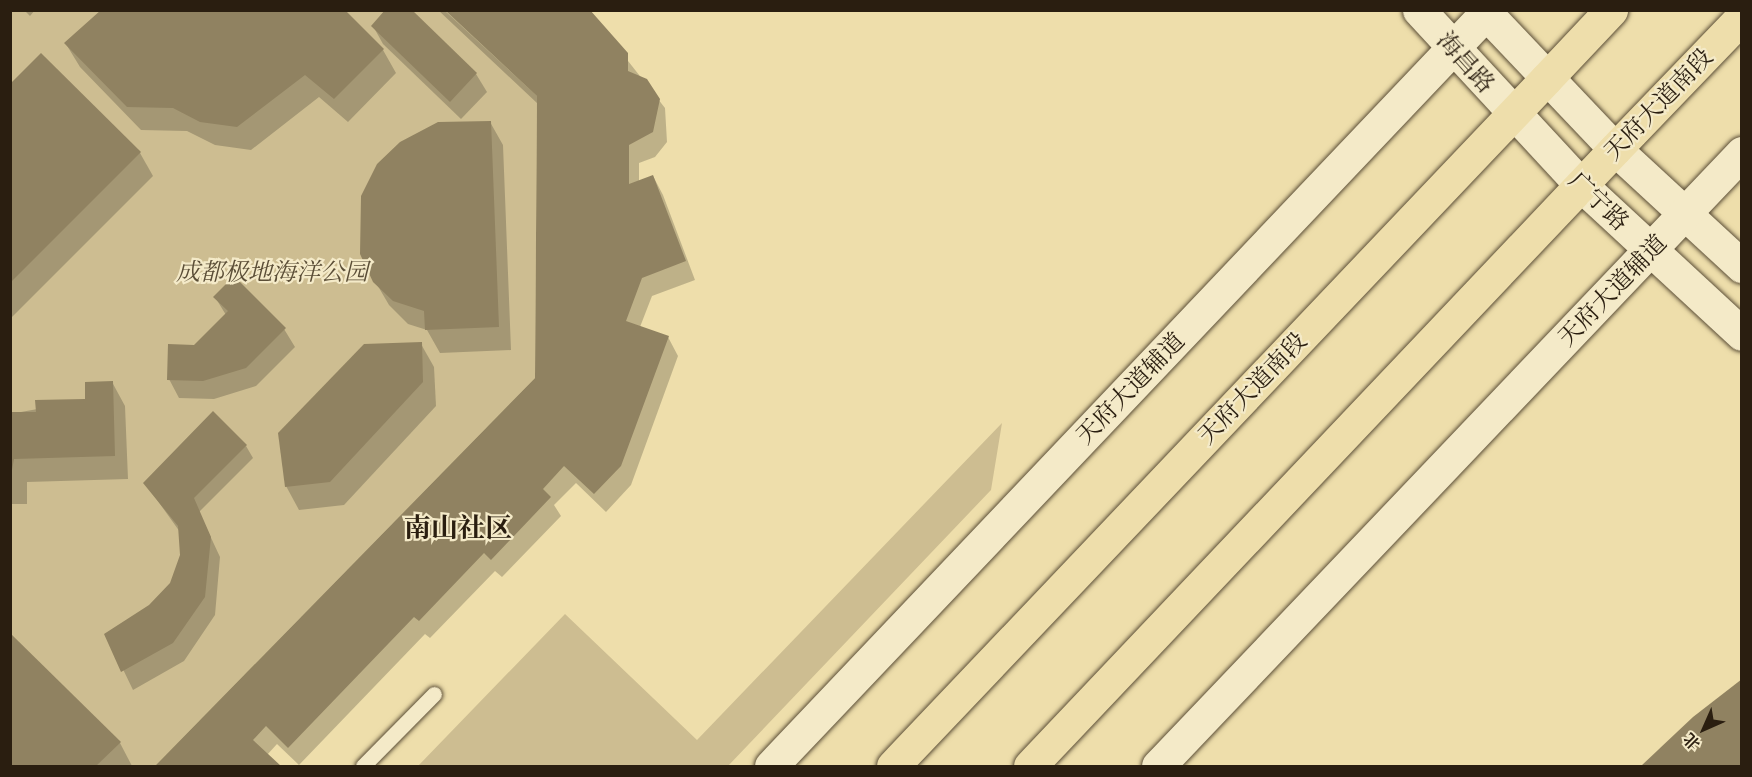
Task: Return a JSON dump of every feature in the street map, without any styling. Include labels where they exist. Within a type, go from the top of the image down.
[{"type":"main road","name":"天府大道南段","points":[[893,766],[1611,10]]},
{"type":"main road","name":"天府大道南段","points":[[1030,766],[1742,17]]},
{"type":"street","name":"海昌路","points":[[1419,10],[1512,114]]},
{"type":"street","name":"海昌路","points":[[1486,12],[1546,79]]},
{"type":"street","name":"天府大道辅道","points":[[771,766],[1486,12]]},
{"type":"street","name":"广宁路","points":[[1546,79],[1615,149],[1742,266]]},
{"type":"street","name":"广宁路","points":[[1512,114],[1581,185],[1742,334]]},
{"type":"street","name":"天府大道辅道","points":[[1158,766],[1742,153]]},
{"type":"lane","points":[[363,766],[434,694]]},
{"type":"green space","name":"成都极地海洋公园","points":[[10,11],[445,11],[537,96],[535,378],[155,766],[11,766]]},
{"type":"green space","points":[[1002,423],[991,490],[728,766],[418,766],[565,614],[697,740]]},
{"type":"building","points":[[101,10],[345,10],[384,49],[334,99],[305,75],[237,127],[200,122],[173,108],[127,107],[64,43]]},
{"type":"building","points":[[385,10],[412,10],[477,73],[450,102],[371,26]]},
{"type":"building","points":[[445,10],[590,10],[628,53],[628,71],[647,79],[660,99],[653,132],[629,145],[629,184],[653,175],[686,261],[642,278],[626,321],[669,336],[621,466],[594,494],[564,466],[543,489],[551,497],[491,560],[484,553],[419,621],[414,617],[288,748],[266,726],[253,740],[281,766],[155,766],[535,378],[537,96]]},
{"type":"building","points":[[41,53],[141,152],[10,283],[10,84]]},
{"type":"building","points":[[491,121],[499,327],[425,330],[424,311],[393,301],[373,282],[360,254],[361,196],[377,164],[400,142],[438,122]]},
{"type":"building","points":[[234,276],[286,328],[246,368],[203,381],[167,380],[168,344],[194,345],[228,311],[213,297]]},
{"type":"building","points":[[422,342],[423,382],[330,482],[285,487],[278,433],[364,344]]},
{"type":"building","points":[[113,381],[115,456],[14,459],[10,481],[10,412],[36,412],[35,400],[85,399],[85,382]]},
{"type":"building","points":[[213,411],[247,445],[194,498],[211,537],[205,597],[173,643],[121,672],[104,634],[149,605],[170,583],[180,555],[178,526],[143,483]]},
{"type":"building","points":[[10,633],[121,742],[96,766],[10,766]]},
{"type":"building","points":[[1742,679],[1742,766],[1641,766],[1693,717]]},
{"type":"district","name":"南山社区","points":[[458,528]]}]
